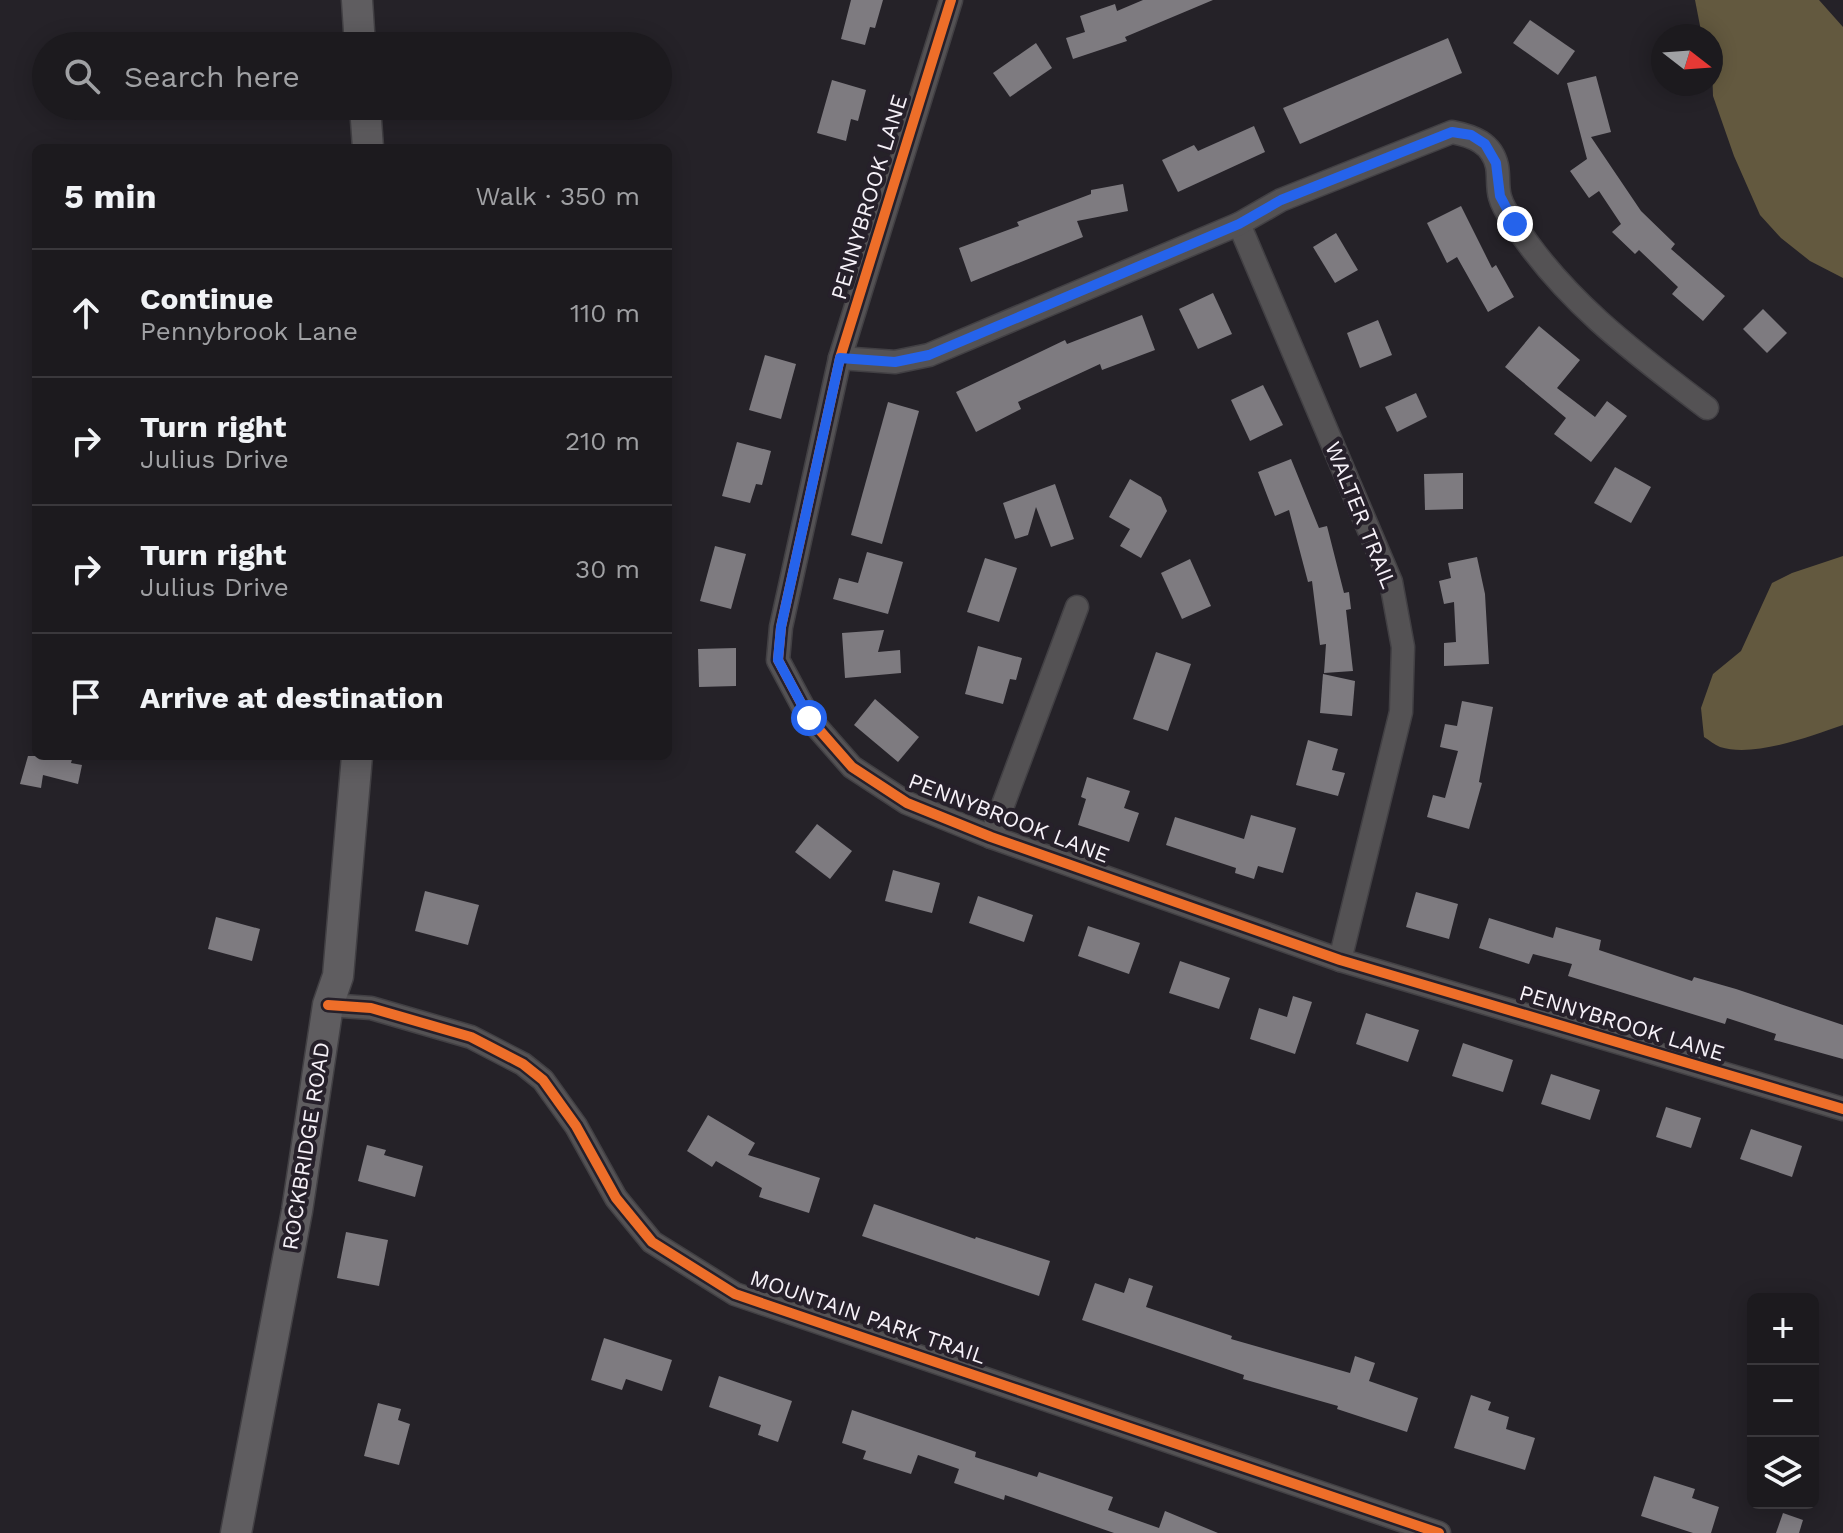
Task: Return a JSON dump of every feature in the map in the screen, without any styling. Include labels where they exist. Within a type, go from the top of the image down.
[{"type":"main road","points":[[357,0],[359,32]]},
{"type":"main road","points":[[366,120],[368,144]]},
{"type":"main road","name":"ROCKBRIDGE ROAD","points":[[236,1533],[297,1211],[328,1005],[338,976],[357,760]]},
{"type":"street","name":"PENNYBROOK LANE","points":[[951,0],[840,358],[781,627],[778,660],[809,718],[852,767],[907,803],[991,837],[1340,960],[1843,1109]]},
{"type":"street","points":[[840,358],[895,362],[929,355],[1239,224],[1281,200],[1452,132],[1471,135],[1485,144],[1496,163],[1500,196],[1515,224],[1544,264],[1605,328],[1707,408]]},
{"type":"street","name":"WALTER TRAIL","points":[[1239,224],[1391,582],[1403,647],[1401,712],[1340,960]]},
{"type":"street","points":[[991,837],[1077,607]]},
{"type":"street","name":"MOUNTAIN PARK TRAIL","points":[[328,1005],[371,1008],[471,1037],[523,1064],[543,1080],[576,1126],[616,1198],[652,1242],[735,1294],[1439,1533]]},
{"type":"shaded area","points":[[1695,0],[1819,0],[1843,27],[1843,278],[1810,261],[1781,238],[1760,215],[1734,156],[1713,96],[1723,96],[1723,24],[1700,24]]},
{"type":"shaded area","points":[[1843,556],[1843,725],[1782,744],[1749,750],[1720,747],[1704,737],[1701,708],[1713,674],[1741,651],[1772,583]]},
{"type":"building","points":[[851,0],[883,0],[875,28],[870,27],[865,45],[841,39]]},
{"type":"building","points":[[1143,0],[1213,0],[1125,37],[1127,41],[1073,59],[1066,38],[1085,32],[1080,16],[1115,4],[1117,11]]},
{"type":"building","points":[[1530,20],[1575,51],[1558,75],[1513,43]]},
{"type":"building","points":[[1448,38],[1462,73],[1300,144],[1283,108]]},
{"type":"building","points":[[1036,43],[1052,68],[1010,97],[993,73]]},
{"type":"building","points":[[1596,76],[1611,132],[1591,137],[1641,211],[1675,244],[1671,249],[1725,296],[1703,321],[1672,294],[1678,287],[1639,250],[1635,254],[1612,232],[1621,224],[1599,191],[1589,198],[1570,171],[1587,159],[1567,83]]},
{"type":"building","points":[[832,80],[866,90],[858,121],[851,119],[846,141],[817,133]]},
{"type":"building","points":[[1254,126],[1265,152],[1178,192],[1162,160],[1194,145],[1198,151]]},
{"type":"building","points":[[1123,184],[1128,211],[1077,221],[1083,237],[971,282],[959,248],[1019,226],[1017,222],[1091,194],[1091,190]]},
{"type":"building","points":[[1461,206],[1492,268],[1496,265],[1514,297],[1488,312],[1457,257],[1447,263],[1427,223]]},
{"type":"building","points":[[1336,233],[1358,270],[1335,283],[1313,247]]},
{"type":"building","points":[[1213,293],[1232,334],[1198,349],[1179,309]]},
{"type":"building","points":[[1763,309],[1787,333],[1767,353],[1743,329]]},
{"type":"building","points":[[1142,315],[1155,350],[1102,370],[1100,364],[1018,402],[1021,409],[976,432],[956,392],[1065,340],[1067,344]]},
{"type":"building","points":[[1378,320],[1392,355],[1360,368],[1347,333]]},
{"type":"building","points":[[1539,326],[1580,360],[1557,388],[1595,417],[1607,401],[1627,416],[1591,462],[1554,434],[1566,418],[1505,367]]},
{"type":"building","points":[[765,355],[796,364],[781,419],[749,410]]},
{"type":"building","points":[[1263,385],[1283,425],[1250,441],[1231,400]]},
{"type":"building","points":[[1416,393],[1427,417],[1397,432],[1385,407]]},
{"type":"building","points":[[888,402],[919,411],[882,544],[851,535]]},
{"type":"building","points":[[737,442],[771,451],[762,485],[756,484],[750,503],[722,496]]},
{"type":"building","points":[[1291,459],[1319,528],[1327,526],[1344,593],[1349,592],[1351,609],[1346,610],[1353,671],[1324,673],[1326,644],[1320,645],[1312,581],[1308,582],[1289,510],[1275,516],[1258,472]]},
{"type":"building","points":[[1615,467],[1651,487],[1631,523],[1594,503]]},
{"type":"building","points":[[1463,473],[1463,509],[1425,510],[1424,474]]},
{"type":"building","points":[[1130,479],[1161,497],[1167,511],[1141,558],[1120,546],[1130,529],[1109,517]]},
{"type":"building","points":[[1055,484],[1074,539],[1051,547],[1036,507],[1028,535],[1015,539],[1003,503]]},
{"type":"building","points":[[715,546],[746,554],[731,609],[700,601]]},
{"type":"building","points":[[867,552],[903,562],[888,614],[833,599],[839,578],[858,583]]},
{"type":"building","points":[[1477,557],[1485,594],[1489,664],[1444,666],[1444,643],[1456,642],[1454,602],[1444,604],[1439,581],[1451,578],[1448,563]]},
{"type":"building","points":[[985,558],[1017,568],[999,622],[967,612]]},
{"type":"building","points":[[1190,559],[1211,606],[1182,619],[1161,573]]},
{"type":"building","points":[[884,630],[878,652],[900,650],[901,673],[845,678],[842,633]]},
{"type":"building","points":[[978,646],[1022,658],[1016,680],[1010,679],[1003,704],[965,694]]},
{"type":"building","points":[[736,648],[736,686],[699,687],[698,649]]},
{"type":"building","points":[[1156,652],[1191,664],[1168,731],[1133,719]]},
{"type":"building","points":[[1323,674],[1355,681],[1352,716],[1320,713]]},
{"type":"building","points":[[875,699],[919,737],[898,762],[854,725]]},
{"type":"building","points":[[1462,701],[1493,707],[1479,782],[1482,783],[1469,829],[1427,817],[1433,795],[1445,798],[1458,751],[1440,747],[1445,724],[1457,726]]},
{"type":"building","points":[[1308,740],[1338,749],[1332,770],[1345,773],[1338,796],[1296,785]]},
{"type":"building","points":[[28,756],[32,756],[32,760],[72,760],[71,763],[82,765],[78,784],[43,775],[41,788],[20,784]]},
{"type":"building","points":[[1087,777],[1130,791],[1124,808],[1139,813],[1129,842],[1078,825],[1086,799],[1081,797]]},
{"type":"building","points":[[1251,815],[1296,828],[1283,873],[1258,866],[1254,879],[1235,873],[1236,868],[1166,845],[1175,817],[1244,839]]},
{"type":"building","points":[[817,824],[852,851],[830,879],[795,852]]},
{"type":"building","points":[[893,870],[940,883],[932,913],[885,901]]},
{"type":"building","points":[[425,891],[479,905],[468,945],[415,931]]},
{"type":"building","points":[[1416,892],[1458,904],[1449,939],[1406,927]]},
{"type":"building","points":[[978,896],[1033,915],[1024,942],[969,923]]},
{"type":"building","points":[[216,917],[260,929],[252,961],[208,949]]},
{"type":"building","points":[[1489,918],[1553,938],[1556,927],[1601,940],[1599,950],[1692,981],[1694,977],[1736,989],[1843,1025],[1843,1059],[1774,1040],[1776,1034],[1727,1018],[1725,1024],[1568,976],[1572,964],[1533,954],[1529,964],[1479,948]]},
{"type":"building","points":[[1088,926],[1140,943],[1129,974],[1078,956]]},
{"type":"building","points":[[1180,961],[1230,978],[1219,1009],[1169,993]]},
{"type":"building","points":[[1293,996],[1312,1002],[1295,1054],[1250,1039],[1259,1008],[1287,1017]]},
{"type":"building","points":[[1366,1013],[1419,1030],[1408,1062],[1356,1044]]},
{"type":"building","points":[[1463,1043],[1513,1060],[1503,1092],[1452,1076]]},
{"type":"building","points":[[1551,1074],[1600,1090],[1590,1120],[1541,1104]]},
{"type":"building","points":[[1666,1107],[1701,1118],[1691,1148],[1656,1137]]},
{"type":"building","points":[[708,1115],[755,1143],[748,1155],[820,1178],[809,1213],[759,1197],[762,1188],[716,1161],[712,1167],[687,1151]]},
{"type":"building","points":[[1751,1129],[1802,1146],[1792,1177],[1740,1159]]},
{"type":"building","points":[[367,1145],[386,1150],[384,1155],[423,1166],[415,1197],[358,1181]]},
{"type":"building","points":[[874,1204],[1050,1261],[1039,1296],[862,1236]]},
{"type":"building","points":[[346,1232],[388,1240],[379,1286],[337,1278]]},
{"type":"building","points":[[1129,1278],[1153,1286],[1146,1307],[1232,1336],[1231,1339],[1350,1373],[1355,1356],[1375,1363],[1369,1381],[1418,1398],[1407,1432],[1337,1409],[1338,1406],[1243,1379],[1244,1375],[1082,1320],[1095,1283],[1124,1293]]},
{"type":"building","points":[[604,1338],[672,1360],[662,1391],[626,1379],[622,1390],[591,1380]]},
{"type":"building","points":[[719,1376],[792,1401],[778,1442],[758,1435],[761,1425],[709,1407]]},
{"type":"building","points":[[1471,1395],[1491,1402],[1488,1410],[1509,1417],[1506,1429],[1535,1438],[1525,1470],[1454,1448]]},
{"type":"building","points":[[378,1403],[401,1409],[398,1420],[410,1424],[399,1465],[364,1456]]},
{"type":"building","points":[[852,1410],[976,1452],[975,1457],[1037,1477],[1039,1472],[1113,1497],[1108,1510],[1159,1528],[1165,1511],[1218,1533],[1114,1533],[1005,1495],[1004,1500],[954,1483],[959,1469],[918,1455],[911,1474],[863,1459],[866,1451],[842,1443]]},
{"type":"building","points":[[1654,1476],[1695,1489],[1692,1498],[1719,1507],[1711,1533],[1693,1533],[1641,1516]]},
{"type":"building","points":[[1783,1513],[1803,1520],[1799,1533],[1776,1533]]},
{"type":"cycle path","points":[[951,0],[840,358],[781,627],[778,660],[809,718],[852,767],[907,803],[991,837],[1340,960],[1843,1109]]},
{"type":"cycle path","points":[[328,1005],[371,1008],[471,1037],[523,1064],[543,1080],[576,1126],[616,1198],[652,1242],[735,1294],[1439,1533]]},
{"type":"route","points":[[809,718],[778,660],[781,627],[840,358],[895,362],[929,355],[1239,224],[1281,200],[1452,132],[1471,135],[1485,144],[1496,163],[1500,196],[1515,224]]}]
